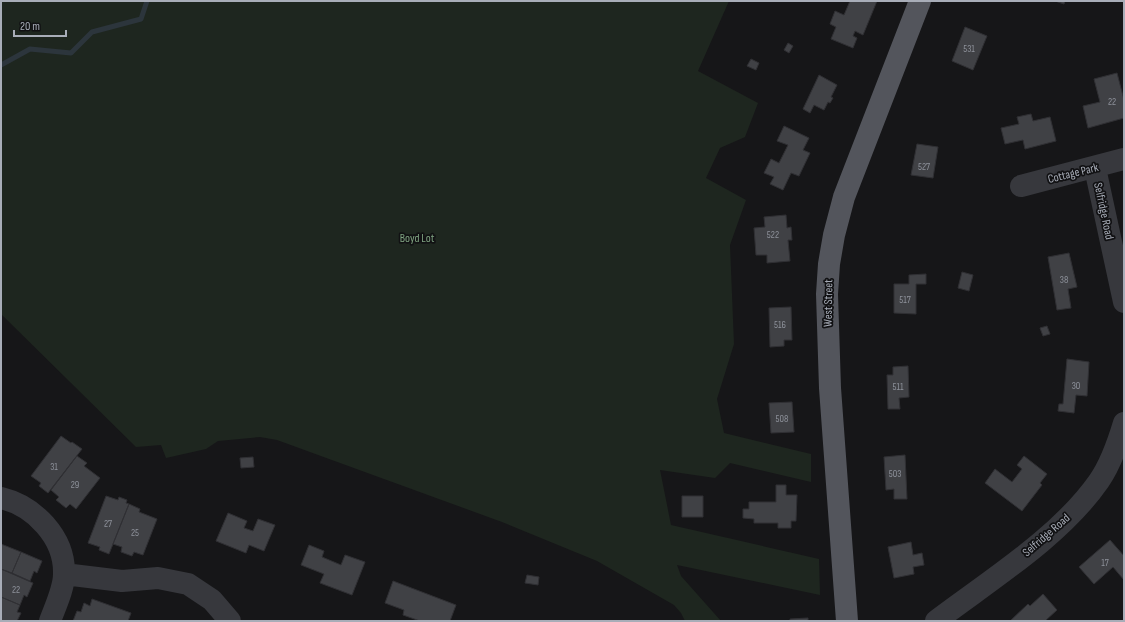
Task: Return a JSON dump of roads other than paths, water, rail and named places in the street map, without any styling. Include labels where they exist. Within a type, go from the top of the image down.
[{"type":"main road","name":"West Street","points":[[847,621],[830,388],[827,294],[829,264],[834,235],[844,197],[920,1]]},
{"type":"street","name":"Cottage Park","points":[[1021,186],[1095,168],[1124,159]]},
{"type":"street","name":"Selfridge Road","points":[[1095,168],[1124,302]]},
{"type":"street","name":"Selfridge Road","points":[[936,621],[1039,543],[1084,500],[1110,462],[1124,423]]},
{"type":"street","points":[[1,498],[25,507],[44,524],[59,550],[64,574],[63,583],[50,621]]},
{"type":"street","points":[[64,574],[122,581],[158,578],[188,584],[212,600],[230,621]]},
{"type":"waterway","points":[[1,65],[30,49],[71,53],[92,32],[141,19],[147,1]]},
{"type":"park label","name":"Boyd Lot","points":[[417,238]]}]
